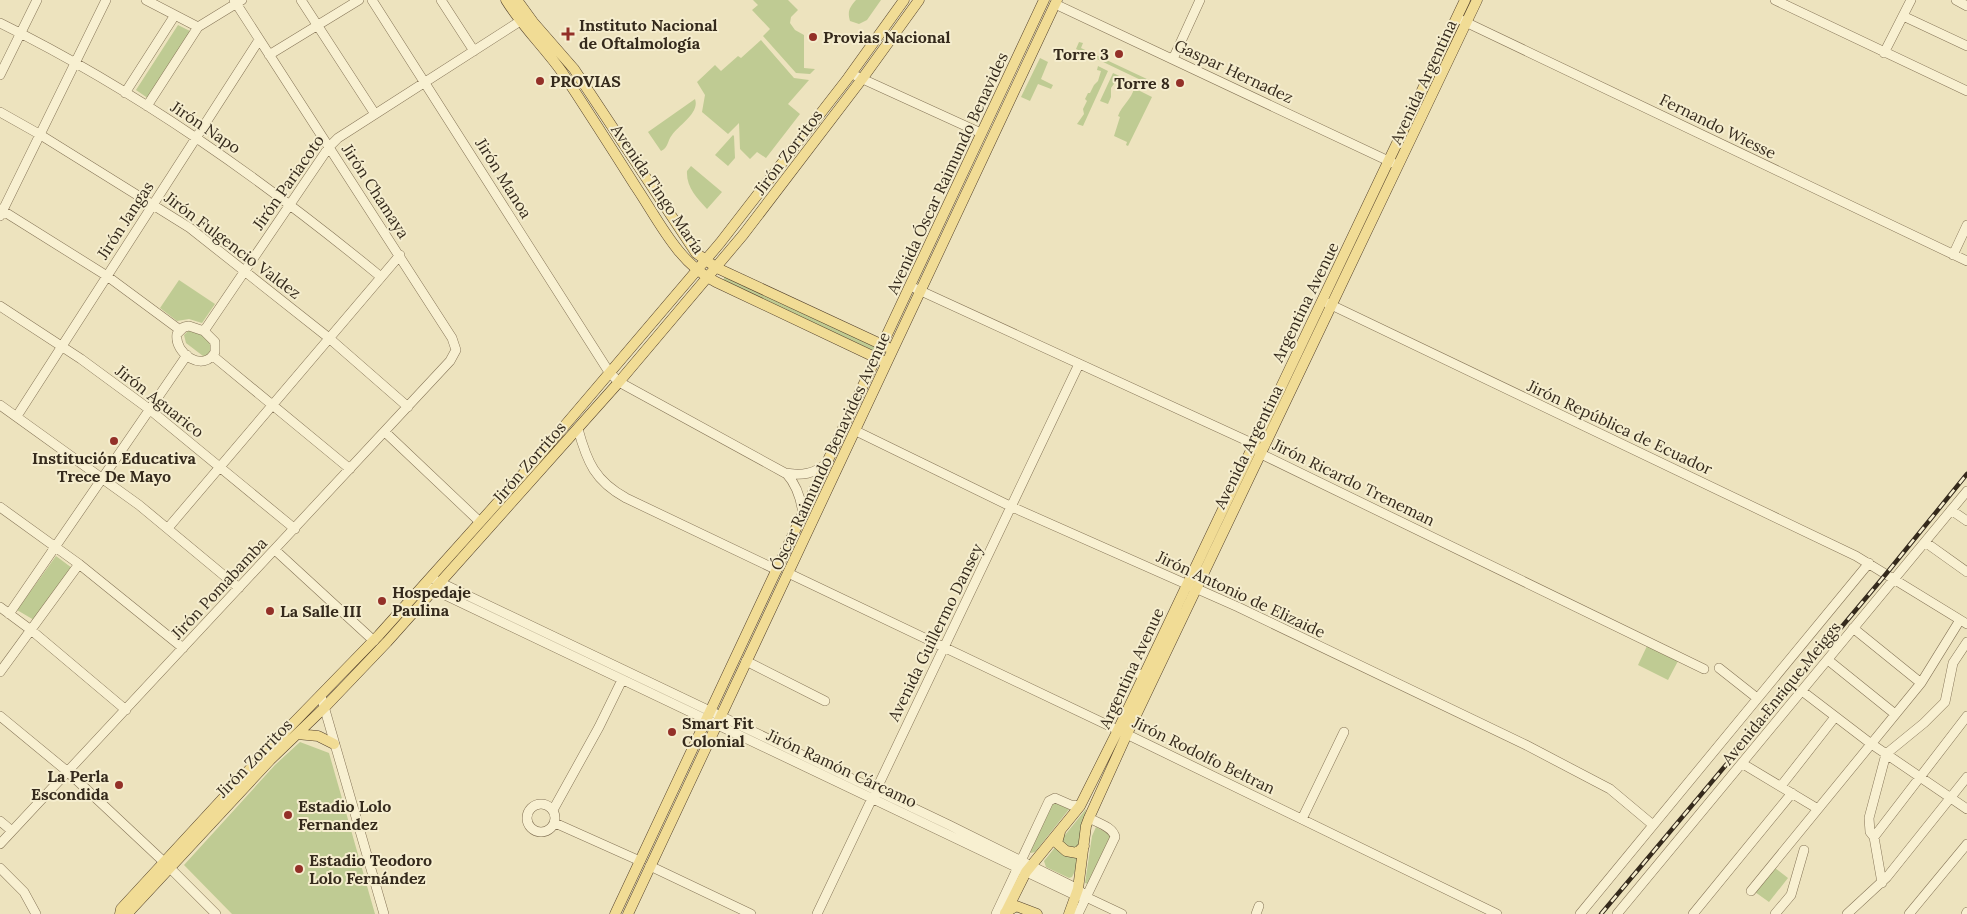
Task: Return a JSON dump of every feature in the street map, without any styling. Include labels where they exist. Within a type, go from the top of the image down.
[{"type":"main road","name":"Avenida Tingo María","points":[[506,0],[574,69],[687,242],[705,261],[716,268],[894,350]]},
{"type":"main road","name":"Avenida Tingo María","points":[[517,0],[524,19],[560,69],[680,253],[697,271],[888,364]]},
{"type":"main road","name":"Jirón Zorritos","points":[[127,914],[167,865],[273,744],[322,696],[427,582],[697,271],[851,74],[904,0]]},
{"type":"main road","name":"Jirón Zorritos","points":[[120,914],[122,909],[324,708],[438,587],[578,429],[716,268],[862,79],[919,0]]},
{"type":"main road","name":"Avenida Óscar Raimundo Benavides","points":[[877,358],[1044,0]]},
{"type":"main road","name":"Argentina Avenue","points":[[1080,806],[1123,732],[1144,676],[1191,587],[1254,444],[1327,303],[1389,161],[1465,0]]},
{"type":"main road","name":"Avenida Argentina","points":[[1069,914],[1080,894],[1084,846],[1089,818],[1123,732],[1191,587],[1261,454],[1327,303],[1400,166],[1478,0]]},
{"type":"main road","name":"Óscar Raimundo Benavides Avenue","points":[[628,914],[718,720],[888,364],[1056,2]]},
{"type":"main road","name":"Óscar Raimundo Benavides Avenue","points":[[615,914],[877,358]]},
{"type":"main road","points":[[297,734],[318,736],[334,744]]},
{"type":"main road","points":[[1002,914],[1024,866],[1060,832],[1080,806]]},
{"type":"main road","points":[[1060,832],[1056,843],[1061,848],[1074,854],[1084,846]]},
{"type":"main road","points":[[1002,914],[1016,906],[1037,914]]},
{"type":"street","points":[[0,75],[37,0]]},
{"type":"street","points":[[106,0],[1,212],[107,276],[180,330]]},
{"type":"street","points":[[146,0],[161,3],[175,15],[198,27]]},
{"type":"street","points":[[302,0],[375,114]]},
{"type":"street","points":[[269,55],[359,0]]},
{"type":"street","name":"Jirón Manoa","points":[[372,0],[609,372],[619,382],[785,473]]},
{"type":"street","points":[[441,0],[474,51]]},
{"type":"street","points":[[1173,59],[1200,0]]},
{"type":"street","points":[[1775,0],[1967,91]]},
{"type":"street","points":[[1884,53],[1910,0]]},
{"type":"street","points":[[1956,0],[1967,6]]},
{"type":"street","points":[[147,106],[198,27],[237,1]]},
{"type":"street","name":"Jirón Chamaya","points":[[237,1],[259,40],[400,255],[452,338],[456,350]]},
{"type":"street","name":"Gaspar Hernadez","points":[[1056,2],[1400,166]]},
{"type":"street","points":[[125,93],[175,15]]},
{"type":"street","points":[[1902,16],[1967,46]]},
{"type":"street","name":"Fernando Wiesse","points":[[1457,18],[1967,262]]},
{"type":"street","name":"Jirón Pariacoto","points":[[204,331],[328,147],[338,138],[524,19]]},
{"type":"street","name":"Jirón Napo","points":[[0,23],[75,62],[196,138],[290,204],[381,276]]},
{"type":"street","name":"Jirón Jangas","points":[[17,416],[259,40]]},
{"type":"street","points":[[851,74],[981,133]]},
{"type":"street","name":"Jirón Fulgencio Valdez","points":[[0,112],[39,134],[190,228],[329,338],[408,407]]},
{"type":"street","points":[[1953,255],[1967,225]]},
{"type":"street","points":[[168,528],[400,255]]},
{"type":"street","name":"Jirón Ricardo Treneman","points":[[910,286],[1254,444],[1261,454],[1704,669]]},
{"type":"street","name":"Jirón República de Ecuador","points":[[1327,303],[1870,563],[1963,622]]},
{"type":"street","name":"Jirón Aguarico","points":[[0,306],[62,346],[149,409],[295,529]]},
{"type":"street","points":[[189,326],[204,331],[215,342],[216,348],[213,356],[203,362],[187,355],[179,348],[177,334],[180,330],[189,326]]},
{"type":"street","name":"Jirón Pomabamba","points":[[0,844],[385,432],[450,361],[456,350]]},
{"type":"street","points":[[9,614],[187,355]]},
{"type":"street","points":[[213,356],[350,469]]},
{"type":"street","name":"Avenida Guillermo Dansey","points":[[817,914],[1079,364]]},
{"type":"street","points":[[0,405],[103,478],[168,528],[239,588]]},
{"type":"street","points":[[578,429],[588,461],[597,476],[610,489],[776,570]]},
{"type":"street","points":[[385,432],[480,522]]},
{"type":"street","name":"Jirón Antonio de Elizaide","points":[[856,432],[1012,506],[1393,681],[1526,745],[1610,789],[1653,824]]},
{"type":"street","points":[[785,473],[805,475],[819,470],[827,464]]},
{"type":"street","points":[[785,473],[797,487],[803,514]]},
{"type":"street","name":"Avenida Enrique Meiggs","points":[[1619,913],[1967,491]]},
{"type":"street","points":[[0,507],[56,546],[183,648]]},
{"type":"street","points":[[1951,510],[1967,520]]},
{"type":"street","points":[[1925,542],[1967,572]]},
{"type":"street","points":[[275,550],[374,641]]},
{"type":"street","points":[[1580,914],[1870,563]]},
{"type":"street","points":[[0,672],[79,564]]},
{"type":"street","name":"Jirón Rodolfo Beltran","points":[[788,573],[1123,732],[1498,914]]},
{"type":"street","name":"Jirón Ramón Cárcamo","points":[[427,582],[1122,914]]},
{"type":"street","points":[[0,607],[31,630],[126,710]]},
{"type":"street","name":"Jirón Ramón Cárcamo","points":[[508,621],[622,680],[708,715]]},
{"type":"street","points":[[1751,890],[1921,682],[1963,622]]},
{"type":"street","points":[[1853,628],[1921,682]]},
{"type":"street","points":[[1882,883],[1874,837],[1870,832],[1869,818],[1886,754],[1924,723],[1945,702],[1953,663],[1967,642]]},
{"type":"street","points":[[1828,660],[1895,714]]},
{"type":"street","points":[[746,661],[825,701]]},
{"type":"street","points":[[1719,668],[1757,698]]},
{"type":"street","points":[[1132,671],[1144,676]]},
{"type":"street","points":[[553,810],[599,727],[622,680]]},
{"type":"street","points":[[1802,691],[1870,743],[1967,808]]},
{"type":"street","points":[[322,696],[334,744],[384,914]]},
{"type":"street","points":[[0,716],[68,772],[216,914]]},
{"type":"street","points":[[1874,837],[1967,716]]},
{"type":"street","points":[[1782,786],[1835,717]]},
{"type":"street","points":[[1302,819],[1344,732]]},
{"type":"street","points":[[1743,764],[1818,809]]},
{"type":"street","points":[[1847,914],[1882,883],[1967,777]]},
{"type":"street","points":[[1692,914],[1792,793]]},
{"type":"street","points":[[1024,866],[1049,801],[1055,798],[1072,806],[1080,806]]},
{"type":"street","points":[[536,804],[546,804],[553,810],[556,819],[549,830],[539,832],[531,828],[527,819],[529,810],[536,804]]},
{"type":"street","points":[[1078,914],[1080,894],[1115,837],[1114,832],[1110,829],[1089,818]]},
{"type":"street","points":[[0,821],[12,831]]},
{"type":"street","points":[[555,823],[640,861]]},
{"type":"street","points":[[1908,914],[1967,844]]},
{"type":"street","points":[[1775,914],[1791,895],[1804,850]]},
{"type":"street","points":[[650,866],[751,914]]},
{"type":"street","points":[[0,868],[24,892],[36,914]]},
{"type":"green space","points":[[753,0],[788,0],[798,10],[791,17],[790,23],[795,30],[804,35],[804,68],[815,69],[810,74],[796,73],[763,36],[770,29],[752,10],[758,5]]},
{"type":"green space","points":[[856,0],[881,0],[867,20],[859,24],[850,21],[849,18],[850,9]]},
{"type":"green space","points":[[178,25],[192,32],[149,99],[136,90]]},
{"type":"green space","points":[[761,40],[794,78],[809,80],[788,104],[800,114],[766,158],[757,152],[750,159],[740,149],[739,123],[728,134],[702,112],[705,95],[697,82],[715,65],[721,71],[738,56],[741,58]]},
{"type":"green space","points":[[1079,42],[1083,43],[1081,48],[1149,80],[1147,83],[1076,49]]},
{"type":"green space","points":[[1040,58],[1048,62],[1041,79],[1053,85],[1051,89],[1038,84],[1030,101],[1021,97]]},
{"type":"green space","points":[[1098,66],[1108,71],[1083,126],[1077,124],[1084,114],[1083,109],[1087,101],[1085,99],[1098,81],[1101,71],[1097,70]]},
{"type":"green space","points":[[1113,73],[1134,83],[1132,87],[1116,81],[1111,88],[1111,97],[1108,104],[1100,101]]},
{"type":"green space","points":[[1134,88],[1152,97],[1128,146],[1126,145],[1127,142],[1114,136],[1120,117],[1118,116]]},
{"type":"green space","points":[[695,99],[696,104],[692,114],[675,131],[665,148],[661,151],[648,132]]},
{"type":"green space","points":[[733,135],[735,158],[728,166],[715,155]]},
{"type":"green space","points":[[691,166],[722,192],[707,209],[693,192],[688,182],[687,171]]},
{"type":"green space","points":[[725,276],[876,347],[874,351],[723,281]]},
{"type":"green space","points":[[179,280],[215,304],[202,323],[189,319],[177,321],[160,308]]},
{"type":"green space","points":[[189,330],[197,332],[204,337],[210,343],[212,351],[203,356],[186,343],[184,335]]},
{"type":"green space","points":[[56,556],[72,568],[34,620],[17,610]]},
{"type":"green space","points":[[1647,646],[1678,661],[1668,680],[1638,665]]},
{"type":"green space","name":"Estadio Lolo Fernandez","points":[[300,742],[329,753],[375,914],[232,914],[184,865],[275,765]]},
{"type":"green space","points":[[1053,800],[1070,808],[1035,852],[1031,853],[1030,851]]},
{"type":"green space","points":[[1086,809],[1076,869],[1072,877],[1069,878],[1046,867],[1044,861]]},
{"type":"green space","points":[[1096,827],[1111,835],[1090,885],[1085,883],[1092,836]]},
{"type":"green space","points":[[1775,868],[1788,878],[1769,902],[1755,892]]},
{"type":"railway","points":[[1601,914],[1886,574],[1967,474]]},
{"type":"place","name":"Instituto Nacional de Oftalmología","points":[[568,34]]},
{"type":"place","name":"Provias Nacional","points":[[813,37]]},
{"type":"place","name":"Torre 3","points":[[1119,54]]},
{"type":"place","name":"PROVIAS","points":[[540,81]]},
{"type":"place","name":"Torre 8","points":[[1180,83]]},
{"type":"place","name":"Institución Educativa Trece De Mayo","points":[[114,441]]},
{"type":"place","name":"Hospedaje Paulina","points":[[382,601]]},
{"type":"place","name":"La Salle III","points":[[270,611]]},
{"type":"place","name":"Smart Fit Colonial","points":[[672,732]]},
{"type":"place","name":"La Perla Escondida","points":[[119,785]]},
{"type":"place","name":"Estadio Lolo Fernandez","points":[[288,815]]},
{"type":"place","name":"Estadio Teodoro Lolo Fernández","points":[[299,869]]}]
